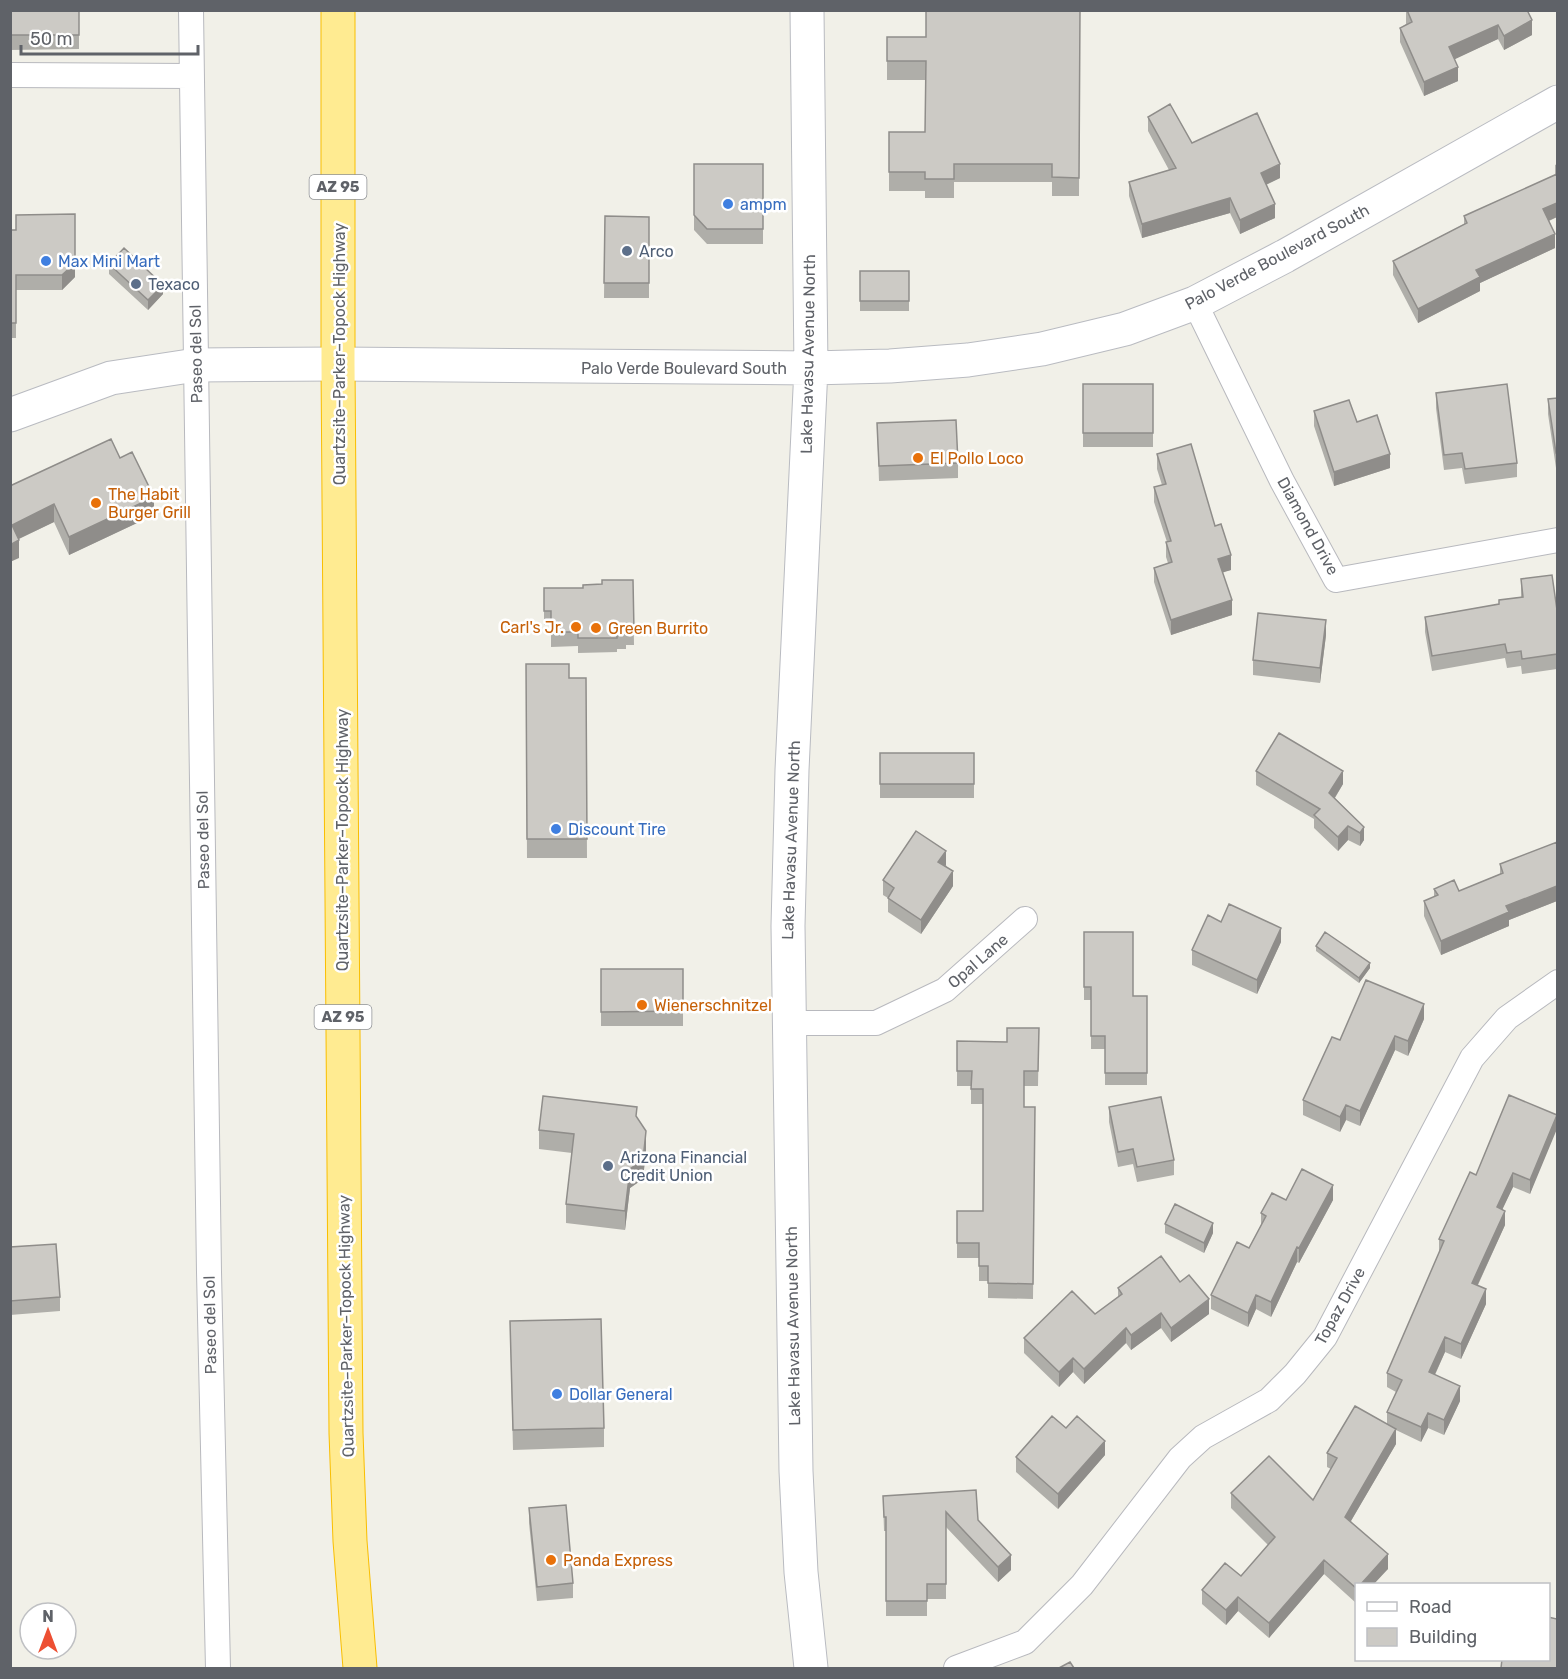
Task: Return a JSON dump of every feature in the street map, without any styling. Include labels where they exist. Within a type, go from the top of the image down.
[{"type":"highway","name":"Quartzsite–Parker–Topock Highway","points":[[338,10],[338,364],[346,1433],[350,1541],[360,1668]]},
{"type":"main road","name":"Lake Havasu Avenue North","points":[[807,10],[811,368],[788,897],[796,1471],[801,1572],[811,1668]]},
{"type":"main road","name":"Palo Verde Boulevard South","points":[[10,415],[111,378],[196,365],[811,368],[890,366],[968,360],[1042,349],[1125,329],[1195,303],[1286,256],[1557,102]]},
{"type":"street","name":"Paseo del Sol","points":[[191,10],[209,1272],[218,1668]]},
{"type":"street","points":[[10,75],[191,76]]},
{"type":"street","name":"Diamond Drive","points":[[1195,303],[1282,481],[1336,580],[1557,540]]},
{"type":"street","name":"Opal Lane","points":[[789,1023],[876,1023],[945,990],[1025,919]]},
{"type":"street","name":"Topaz Drive","points":[[956,1668],[1025,1642],[1082,1585],[1180,1458],[1203,1437],[1269,1400],[1295,1374],[1325,1337],[1472,1058],[1507,1018],[1557,982]]},
{"type":"building","points":[[10,10],[79,10],[79,35],[10,35]]},
{"type":"building","points":[[926,10],[1080,10],[1079,178],[1052,177],[1052,164],[954,164],[954,179],[925,179],[925,172],[889,172],[889,132],[925,132],[926,61],[887,61],[887,37],[926,37]]},
{"type":"building","points":[[1407,10],[1527,10],[1532,20],[1504,36],[1498,25],[1449,47],[1458,67],[1424,82],[1400,28],[1412,22]]},
{"type":"building","points":[[1170,104],[1192,143],[1257,113],[1280,164],[1261,173],[1275,204],[1240,220],[1230,198],[1142,224],[1129,182],[1176,168],[1148,117]]},
{"type":"building","name":"ampm","points":[[694,164],[763,164],[763,229],[707,229],[694,215]]},
{"type":"building","points":[[1557,174],[1557,203],[1543,209],[1555,234],[1476,270],[1480,277],[1418,309],[1393,261],[1467,223],[1464,216]]},
{"type":"building","name":"Max Mini Mart","points":[[75,214],[75,263],[62,275],[16,275],[16,323],[10,323],[10,230],[16,230],[16,215]]},
{"type":"building","name":"Arco","points":[[605,216],[649,217],[649,283],[604,283]]},
{"type":"building","points":[[124,248],[163,285],[148,300],[109,264]]},
{"type":"building","points":[[860,271],[909,271],[909,301],[860,301]]},
{"type":"building","points":[[1083,384],[1153,384],[1153,433],[1083,433]]},
{"type":"building","points":[[1507,384],[1517,463],[1465,469],[1462,453],[1444,455],[1436,393]]},
{"type":"building","points":[[1557,398],[1557,453],[1556,453],[1548,399]]},
{"type":"building","points":[[1349,400],[1357,422],[1377,415],[1390,454],[1334,472],[1314,411]]},
{"type":"building","name":"El Pollo Loco","points":[[956,420],[958,463],[879,466],[877,423]]},
{"type":"building","points":[[111,439],[120,458],[132,452],[154,497],[69,537],[54,504],[12,525],[19,540],[10,545],[10,483],[12,485]]},
{"type":"building","points":[[1191,444],[1215,526],[1221,524],[1231,555],[1218,559],[1232,600],[1171,620],[1154,568],[1172,562],[1166,542],[1171,541],[1154,487],[1166,484],[1157,454]]},
{"type":"building","points":[[1552,575],[1557,610],[1557,654],[1522,659],[1521,651],[1507,653],[1505,644],[1432,656],[1425,617],[1499,604],[1499,600],[1523,597],[1521,579]]},
{"type":"building","points":[[602,580],[633,580],[634,631],[617,634],[617,638],[578,638],[578,632],[551,632],[551,611],[544,611],[544,588],[583,588],[583,585],[602,584]]},
{"type":"building","points":[[1258,613],[1326,620],[1320,668],[1253,660]]},
{"type":"building","points":[[526,664],[569,664],[569,678],[586,678],[587,839],[527,839]]},
{"type":"building","points":[[1279,733],[1343,771],[1329,793],[1364,827],[1360,833],[1348,826],[1338,837],[1314,815],[1320,809],[1256,771]]},
{"type":"building","points":[[880,753],[974,753],[974,784],[880,784]]},
{"type":"building","points":[[916,831],[946,851],[938,862],[953,871],[921,920],[888,898],[894,888],[883,880]]},
{"type":"building","points":[[1557,842],[1557,886],[1506,906],[1509,912],[1441,941],[1424,901],[1438,895],[1434,889],[1454,880],[1459,891],[1503,873],[1500,864]]},
{"type":"building","points":[[1229,904],[1281,928],[1257,980],[1192,950],[1208,915],[1221,922]]},
{"type":"building","points":[[1084,932],[1133,932],[1133,996],[1147,996],[1147,1073],[1105,1073],[1105,1036],[1091,1036],[1091,987],[1084,987]]},
{"type":"building","points":[[1325,932],[1370,963],[1359,978],[1316,946]]},
{"type":"building","name":"Wienerschnitzel","points":[[601,969],[683,969],[683,1011],[601,1012]]},
{"type":"building","points":[[1366,980],[1424,1004],[1408,1041],[1395,1036],[1360,1111],[1346,1105],[1340,1117],[1303,1100],[1332,1037],[1340,1040]]},
{"type":"building","points":[[1007,1028],[1039,1028],[1038,1071],[1024,1071],[1024,1107],[1035,1107],[1033,1284],[988,1283],[988,1266],[979,1266],[979,1243],[957,1243],[957,1211],[983,1211],[983,1089],[971,1089],[972,1071],[957,1071],[957,1041],[1007,1042]]},
{"type":"building","points":[[1509,1095],[1557,1115],[1530,1180],[1513,1173],[1497,1207],[1505,1211],[1472,1283],[1486,1289],[1461,1344],[1445,1337],[1429,1372],[1460,1386],[1444,1420],[1428,1413],[1421,1427],[1387,1412],[1402,1380],[1387,1373],[1444,1241],[1439,1239],[1470,1172],[1476,1175]]},
{"type":"building","name":"Arizona Financial Credit Union","points":[[543,1096],[637,1107],[636,1116],[646,1131],[643,1160],[630,1169],[625,1211],[566,1204],[574,1134],[539,1130]]},
{"type":"building","points":[[1161,1097],[1174,1160],[1137,1167],[1133,1149],[1118,1152],[1109,1107]]},
{"type":"building","points":[[1302,1169],[1333,1185],[1299,1248],[1297,1247],[1271,1302],[1256,1295],[1248,1313],[1211,1295],[1237,1242],[1249,1248],[1266,1216],[1261,1213],[1272,1193],[1286,1200]]},
{"type":"building","points":[[1175,1204],[1213,1223],[1204,1243],[1165,1224]]},
{"type":"building","points":[[56,1244],[60,1297],[10,1301],[10,1247]]},
{"type":"building","points":[[1161,1256],[1180,1282],[1189,1275],[1209,1299],[1171,1328],[1161,1313],[1131,1335],[1126,1328],[1084,1369],[1073,1358],[1059,1372],[1024,1338],[1072,1291],[1095,1314],[1122,1294],[1118,1288]]},
{"type":"building","name":"Dollar General","points":[[601,1319],[604,1428],[513,1430],[510,1321]]},
{"type":"building","points":[[1355,1406],[1396,1429],[1345,1517],[1388,1554],[1362,1583],[1355,1583],[1355,1587],[1324,1560],[1269,1623],[1238,1597],[1226,1610],[1202,1590],[1225,1563],[1241,1576],[1275,1537],[1231,1493],[1269,1456],[1313,1500],[1337,1458],[1327,1453]]},
{"type":"building","points":[[1052,1416],[1066,1428],[1077,1416],[1105,1441],[1058,1494],[1016,1457]]},
{"type":"building","points":[[976,1490],[978,1520],[1011,1555],[998,1567],[946,1512],[946,1584],[927,1584],[927,1601],[886,1601],[886,1517],[884,1517],[883,1496]]},
{"type":"building","name":"Panda Express","points":[[566,1505],[573,1583],[537,1587],[529,1508]]},
{"type":"building","points":[[1550,1617],[1557,1619],[1557,1668],[1501,1668],[1502,1661],[1550,1661]]},
{"type":"building","points":[[1070,1662],[1074,1668],[1059,1668]]},
{"type":"place","name":"ampm","points":[[728,204]]},
{"type":"place","name":"Arco","points":[[627,251]]},
{"type":"place","name":"Max Mini Mart","points":[[46,261]]},
{"type":"place","name":"Texaco","points":[[136,284]]},
{"type":"place","name":"El Pollo Loco","points":[[918,458]]},
{"type":"place","name":"The Habit Burger Grill","points":[[96,503]]},
{"type":"place","name":"Carl's Jr.","points":[[576,627]]},
{"type":"place","name":"Green Burrito","points":[[596,628]]},
{"type":"place","name":"Discount Tire","points":[[556,829]]},
{"type":"place","name":"Wienerschnitzel","points":[[642,1005]]},
{"type":"place","name":"Arizona Financial Credit Union","points":[[608,1166]]},
{"type":"place","name":"Dollar General","points":[[557,1394]]},
{"type":"place","name":"Panda Express","points":[[551,1560]]}]
